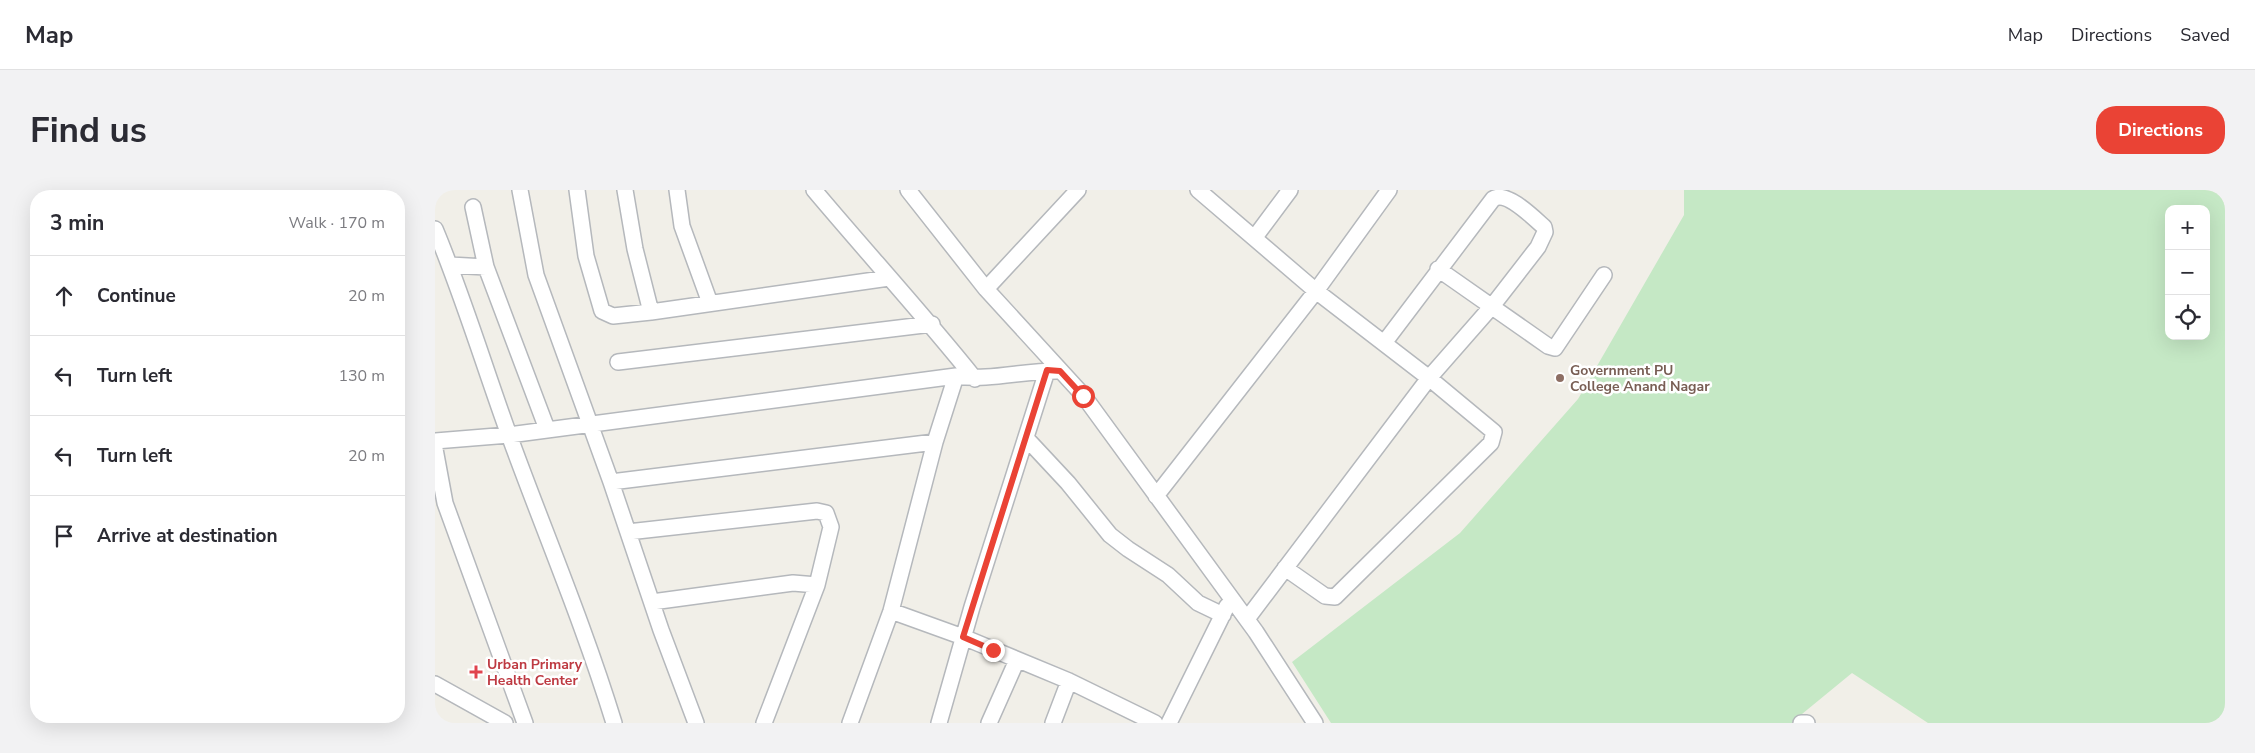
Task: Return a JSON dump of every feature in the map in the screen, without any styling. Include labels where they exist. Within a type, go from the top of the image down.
[{"type":"street","points":[[520,190],[536,275],[696,723]]},
{"type":"street","points":[[577,190],[586,256],[602,311],[613,316],[889,278]]},
{"type":"street","points":[[625,190],[635,249],[651,312]]},
{"type":"street","points":[[677,190],[682,226],[710,303]]},
{"type":"street","points":[[814,190],[889,278],[932,324],[975,379]]},
{"type":"street","points":[[908,190],[1054,371],[1083,396],[1247,619],[1315,723]]},
{"type":"street","points":[[986,289],[1078,190]]},
{"type":"street","points":[[1199,190],[1316,291],[1492,429],[1494,436],[1491,443],[1335,597],[1325,596],[1285,568]]},
{"type":"street","points":[[1255,237],[1290,190]]},
{"type":"street","points":[[1156,496],[1316,291],[1389,190]]},
{"type":"street","points":[[1247,619],[1429,378],[1493,305],[1538,247],[1545,232],[1544,227],[1500,193],[1493,198],[1384,343]]},
{"type":"street","points":[[473,207],[486,267],[547,429]]},
{"type":"street","points":[[435,229],[450,265],[509,435],[571,600],[614,723]]},
{"type":"street","points":[[450,265],[486,267]]},
{"type":"street","points":[[1438,269],[1493,305],[1548,346],[1555,348],[1604,275]]},
{"type":"street","points":[[618,362],[932,324]]},
{"type":"street","points":[[435,440],[509,435],[956,376],[975,379],[1011,373],[1054,371]]},
{"type":"street","points":[[939,723],[963,637],[1026,438],[1054,371]]},
{"type":"street","points":[[850,723],[891,611],[935,442],[956,376]]},
{"type":"street","points":[[1026,438],[1068,483],[1110,535],[1127,549],[1168,575],[1198,603],[1223,615]]},
{"type":"street","points":[[611,482],[935,442]]},
{"type":"street","points":[[435,449],[440,504],[525,723]]},
{"type":"street","points":[[628,532],[822,511],[826,514],[831,527],[817,585],[764,723]]},
{"type":"street","points":[[652,602],[793,583],[817,585]]},
{"type":"street","points":[[1169,723],[1231,598]]},
{"type":"street","points":[[891,611],[963,637],[1069,681],[1155,723]]},
{"type":"street","points":[[989,723],[1017,660]]},
{"type":"street","points":[[1053,723],[1069,681]]},
{"type":"street","points":[[435,684],[505,723]]},
{"type":"street","points":[[1801,723],[1807,723]]},
{"type":"green space","points":[[1684,190],[2225,190],[2225,723],[1928,723],[1852,673],[1802,714],[1799,723],[1331,723],[1292,662],[1460,533],[1578,399],[1684,215]]},
{"type":"place","name":"Government PU College Anand Nagar","points":[[1560,378]]},
{"type":"place","name":"Urban Primary Health Center","points":[[476,672]]},
{"type":"route","points":[[993,650],[963,637],[1047,370],[1060,371],[1083,396]]}]
